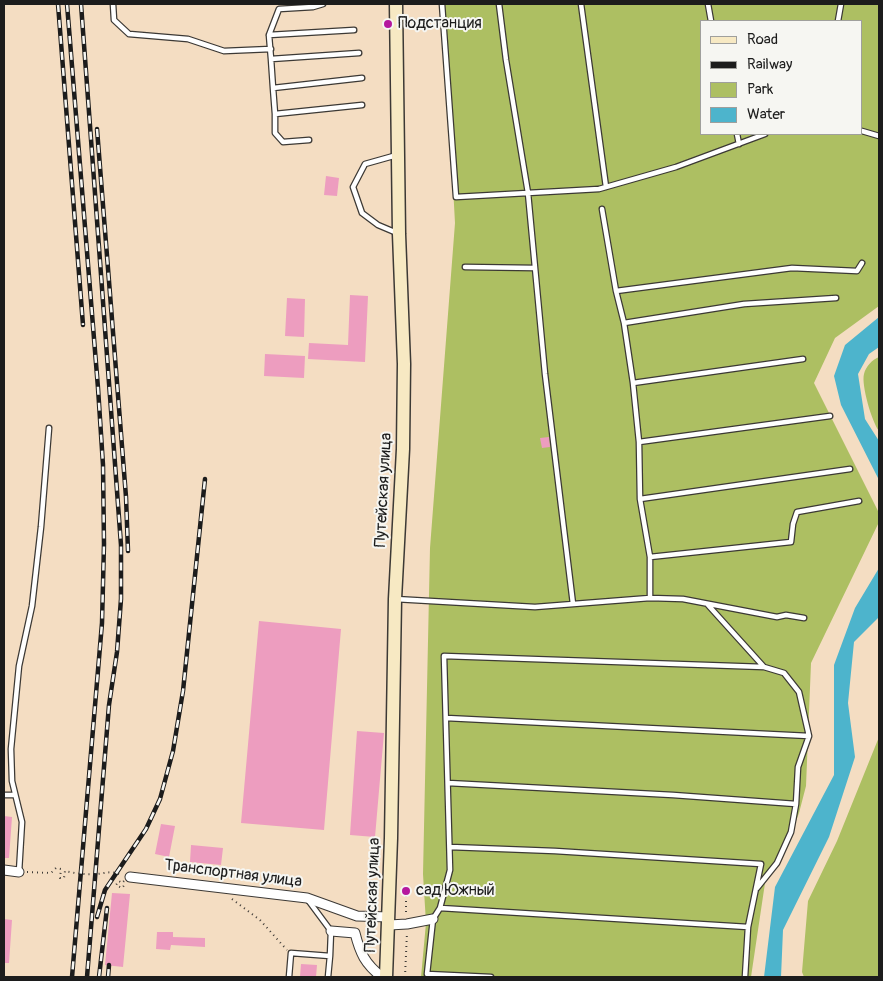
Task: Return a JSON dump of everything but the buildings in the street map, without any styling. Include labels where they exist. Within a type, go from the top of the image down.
[{"type":"main road","name":"Путейская улица","points":[[386,977],[389,921],[395,599],[404,364],[399,234],[396,4]]},
{"type":"street","points":[[4,870],[20,872]]},
{"type":"street","name":"Транспортная улица","points":[[130,878],[307,898],[357,916],[407,924],[433,919]]},
{"type":"street","points":[[357,916],[355,933],[360,952],[371,970],[382,977]]},
{"type":"street","points":[[331,931],[355,933]]},
{"type":"lane","points":[[113,4],[114,20],[129,34],[188,39],[224,51],[270,49]]},
{"type":"lane","points":[[309,140],[283,142],[275,133],[272,59],[269,36],[279,9],[323,4]]},
{"type":"lane","points":[[442,4],[456,196],[599,189],[676,167],[762,135]]},
{"type":"lane","points":[[499,4],[506,60],[528,193],[545,374],[573,604]]},
{"type":"lane","points":[[581,4],[606,187]]},
{"type":"lane","points":[[708,4],[711,20]]},
{"type":"lane","points":[[838,20],[841,4]]},
{"type":"lane","points":[[269,36],[354,30]]},
{"type":"lane","points":[[272,59],[360,53]]},
{"type":"lane","points":[[273,88],[362,78]]},
{"type":"lane","points":[[275,114],[362,105]]},
{"type":"lane","points":[[863,131],[879,136]]},
{"type":"lane","points":[[736,135],[739,144]]},
{"type":"lane","points":[[398,155],[365,164],[352,187],[362,213],[378,225],[399,234]]},
{"type":"lane","points":[[602,208],[616,290],[624,323],[633,383],[639,442],[640,499],[650,557],[650,598]]},
{"type":"lane","points":[[616,290],[792,268],[857,271],[862,263]]},
{"type":"lane","points":[[465,267],[535,268]]},
{"type":"lane","points":[[624,323],[744,304],[836,298]]},
{"type":"lane","points":[[633,383],[803,359]]},
{"type":"lane","points":[[639,442],[830,416]]},
{"type":"lane","points":[[20,872],[22,822],[12,781],[11,749],[19,666],[32,606],[49,428]]},
{"type":"lane","points":[[640,499],[850,469]]},
{"type":"lane","points":[[650,557],[791,542],[793,524],[797,512],[859,501]]},
{"type":"lane","points":[[395,599],[535,607],[650,598],[683,599],[777,617],[786,615],[804,618]]},
{"type":"lane","points":[[708,604],[764,667]]},
{"type":"lane","points":[[491,977],[427,976],[433,919],[440,908],[450,870],[444,656],[764,667],[784,673],[799,692],[809,736],[798,767],[796,804],[791,832],[776,862],[756,890]]},
{"type":"lane","points":[[446,718],[809,736]]},
{"type":"lane","points":[[448,783],[674,794],[796,804]]},
{"type":"lane","points":[[4,795],[15,795]]},
{"type":"lane","points":[[450,847],[555,851],[761,864],[748,927],[745,977]]},
{"type":"lane","points":[[307,898],[331,931],[328,977]]},
{"type":"lane","points":[[440,908],[748,927]]},
{"type":"lane","points":[[288,977],[291,953],[330,956]]},
{"type":"path","points":[[20,872],[51,873],[56,868],[61,869],[60,878],[64,878],[65,871],[88,874],[107,871],[116,872],[126,878],[122,883],[119,881],[116,885],[122,888],[130,878]]},
{"type":"path","points":[[405,977],[406,891]]},
{"type":"path","points":[[232,899],[260,920],[291,953]]},
{"type":"green space","points":[[443,4],[879,4],[879,306],[835,338],[814,383],[879,513],[879,522],[811,663],[806,786],[799,813],[785,851],[765,883],[751,977],[421,977],[426,923],[423,874],[430,548],[455,223]]},
{"type":"green space","points":[[879,357],[879,431],[873,420],[863,379],[868,366]]},
{"type":"green space","points":[[879,737],[879,977],[804,977],[802,972],[808,901],[837,841]]},
{"type":"water","points":[[879,317],[879,347],[869,354],[858,374],[865,419],[879,441],[879,480],[841,405],[834,376],[845,345]]},
{"type":"water","points":[[879,568],[879,617],[854,642],[848,703],[855,757],[829,837],[783,930],[781,977],[764,977],[775,887],[834,775],[834,665],[855,608]]},
{"type":"railway","points":[[58,4],[83,325]]},
{"type":"railway","points":[[67,4],[98,388],[103,465],[104,544],[102,623],[72,977]]},
{"type":"railway","points":[[81,4],[121,545],[121,599],[117,652],[109,705],[87,977]]},
{"type":"railway","points":[[97,129],[126,497],[128,551]]},
{"type":"railway","points":[[97,917],[105,890],[146,829],[160,799],[173,751],[183,691],[205,479]]},
{"type":"railway","points":[[99,977],[107,908]]},
{"type":"railway","points":[[108,977],[109,965]]},
{"type":"place","name":"Подстанция","points":[[388,24]]},
{"type":"place","name":"сад Южный","points":[[406,891]]}]
